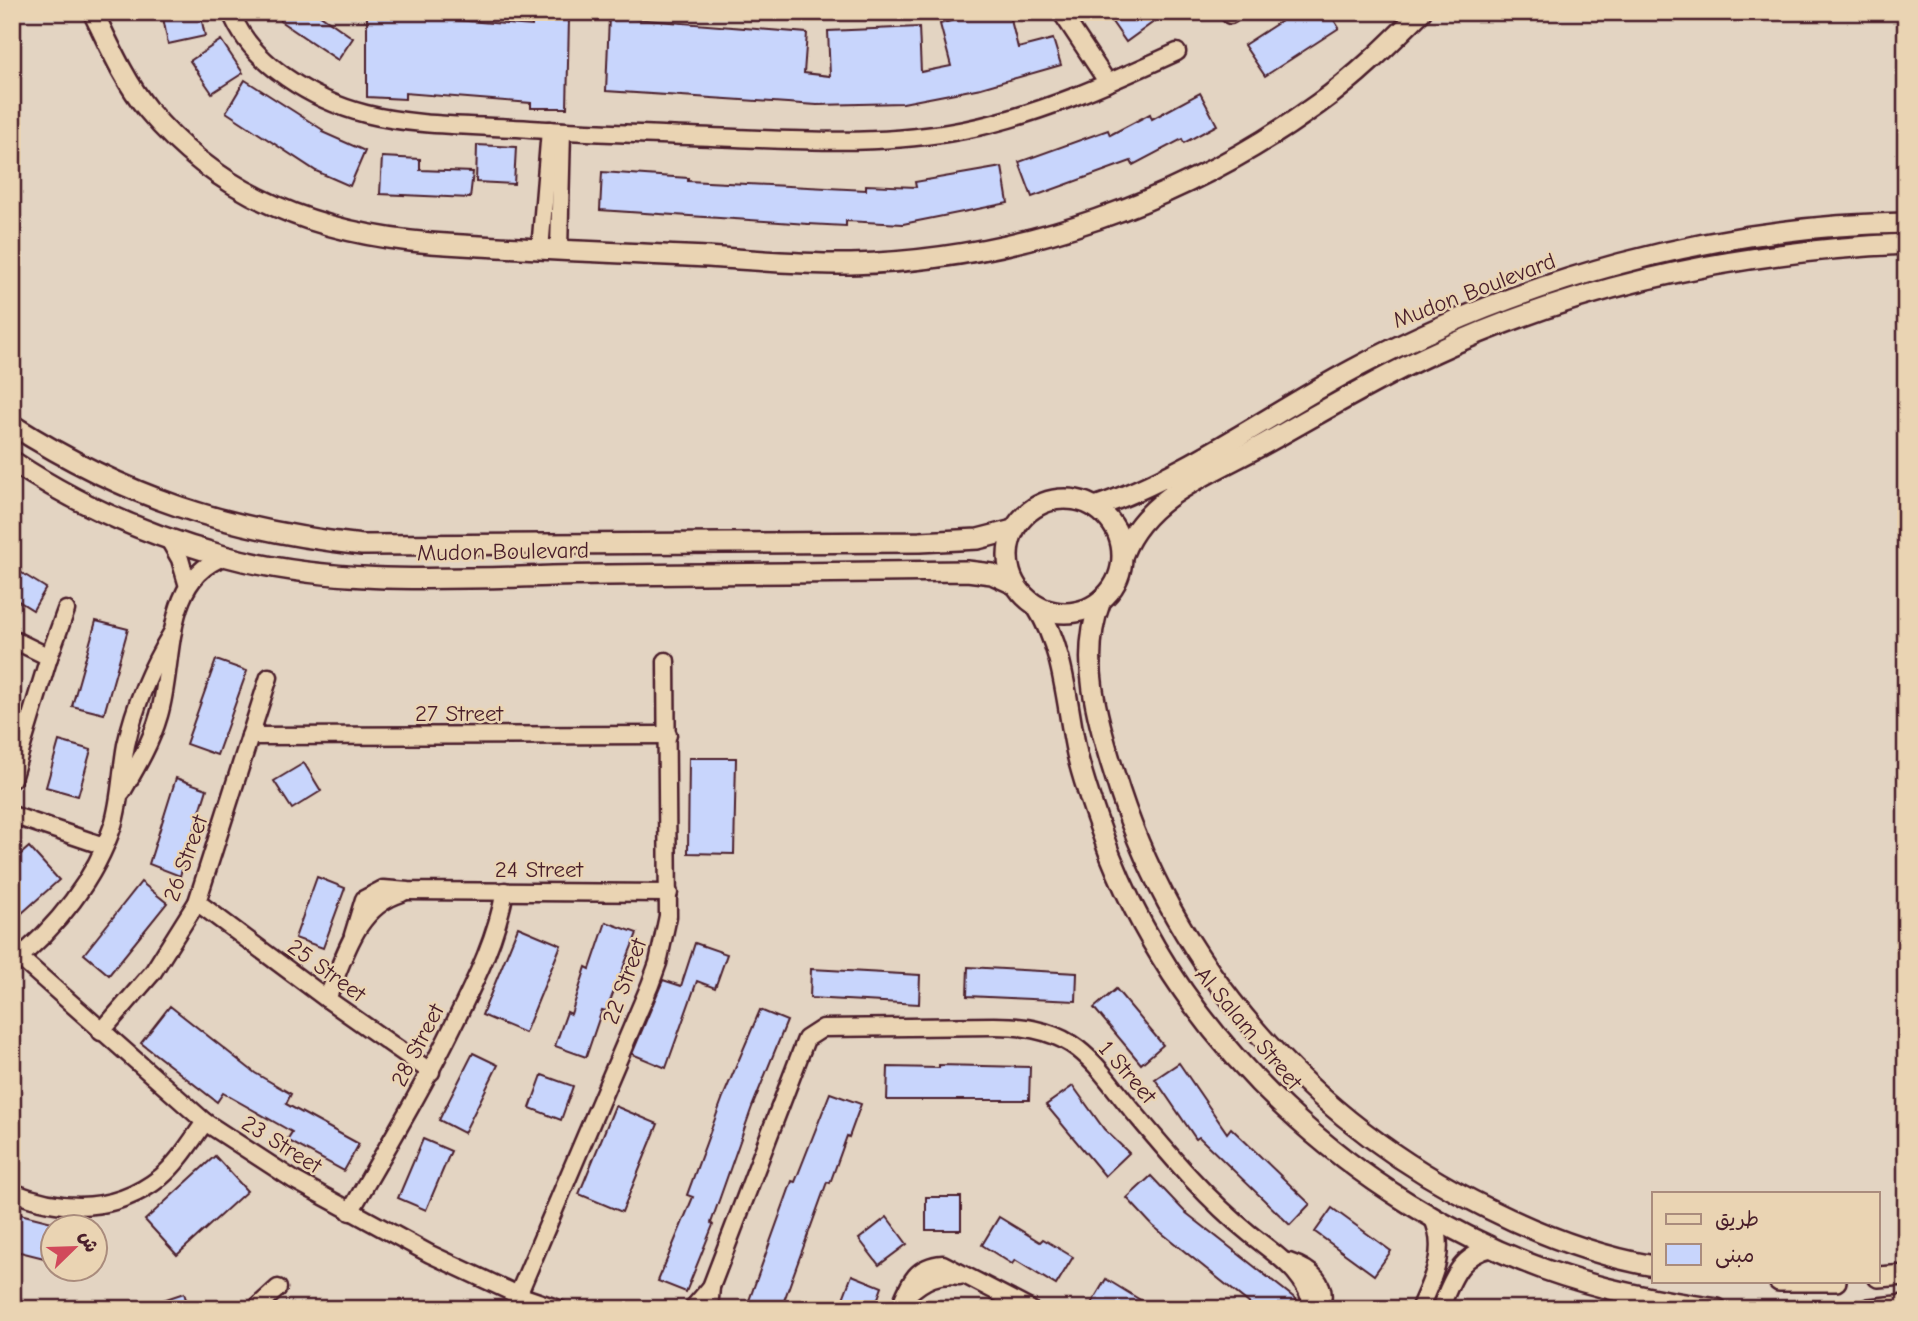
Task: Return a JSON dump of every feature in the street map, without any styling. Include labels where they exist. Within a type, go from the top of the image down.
[{"type":"street","points":[[93,12],[114,56],[147,109],[182,145],[223,178],[271,206],[323,226],[376,238],[540,250],[851,264],[934,257],[1068,229],[1135,206],[1199,177],[1261,143],[1320,103],[1374,59],[1422,12]]},
{"type":"street","points":[[231,12],[237,29],[279,70],[306,89],[336,104],[401,120],[556,131],[812,141],[911,138],[1012,119],[1108,83],[1177,52]]},
{"type":"street","points":[[1061,12],[1108,83]]},
{"type":"street","points":[[540,250],[556,131]]},
{"type":"street","points":[[556,131],[559,250]]},
{"type":"street","name":"Mudon Boulevard","points":[[1095,507],[1153,483],[1398,346],[1546,287],[1637,259],[1707,244],[1778,232],[1906,223]]},
{"type":"street","name":"Mudon Boulevard","points":[[1123,554],[1141,521],[1169,497],[1389,374],[1515,318],[1617,285],[1694,267],[1821,249],[1906,244]]},
{"type":"street","name":"Mudon Boulevard","points":[[12,425],[109,480],[166,504],[227,523],[293,537],[362,545],[920,542],[978,539],[1013,530]]},
{"type":"street","name":"Mudon Boulevard","points":[[12,461],[75,499],[168,538],[225,557],[332,574],[382,577],[967,571],[992,574],[1014,584]]},
{"type":"street","points":[[1058,499],[1077,500],[1095,507],[1109,519],[1119,535],[1123,554],[1121,572],[1112,589],[1100,603],[1080,612],[1058,614],[1037,607],[1024,597],[1014,584],[1008,566],[1008,548],[1013,530],[1025,515],[1040,504],[1058,499]]},
{"type":"street","points":[[168,538],[180,559],[187,583]]},
{"type":"street","points":[[16,960],[68,907],[104,846],[121,794],[152,733],[167,686],[173,631],[187,583],[203,566],[225,557]]},
{"type":"street","name":"Al Salam Street","points":[[1100,603],[1090,640],[1092,679],[1105,745],[1122,800],[1168,905],[1230,1001],[1268,1045],[1323,1101],[1384,1150],[1423,1174],[1531,1229],[1589,1250],[1652,1266]]},
{"type":"street","name":"Al Salam Street","points":[[1037,607],[1056,644],[1077,757],[1093,807],[1131,903],[1179,984],[1241,1064],[1281,1105],[1359,1169],[1432,1217],[1493,1248],[1602,1288],[1717,1309]]},
{"type":"street","points":[[12,779],[66,610]]},
{"type":"street","points":[[121,794],[131,726],[147,678],[173,631]]},
{"type":"street","points":[[12,639],[49,657]]},
{"type":"street","name":"22 Street","points":[[518,1294],[654,974],[664,940],[669,893],[666,662]]},
{"type":"street","name":"26 Street","points":[[101,1032],[153,972],[197,902],[269,677]]},
{"type":"street","points":[[131,726],[152,733]]},
{"type":"street","name":"27 Street","points":[[250,736],[668,735]]},
{"type":"street","points":[[12,815],[104,846]]},
{"type":"street","name":"24 Street","points":[[327,999],[353,935],[376,905],[408,891],[669,893]]},
{"type":"street","name":"28 Street","points":[[350,1212],[431,1072],[493,945],[505,891]]},
{"type":"street","name":"25 Street","points":[[197,902],[431,1072]]},
{"type":"street","name":"23 Street","points":[[16,960],[205,1122],[350,1212],[430,1254],[518,1294],[559,1309]]},
{"type":"street","name":"1 Street","points":[[711,1287],[797,1065],[814,1045],[842,1029],[1021,1026],[1047,1032],[1071,1044],[1092,1061],[1209,1198],[1286,1261],[1304,1283],[1314,1309]]},
{"type":"street","points":[[12,1192],[39,1203],[65,1207],[92,1207],[117,1201],[141,1191],[163,1176],[205,1122]]},
{"type":"street","points":[[1419,1309],[1439,1257],[1438,1230],[1432,1217]]},
{"type":"street","points":[[1440,1309],[1459,1267],[1468,1257],[1493,1248]]},
{"type":"street","name":"1 Street","points":[[1286,1261],[1310,1271],[1318,1280],[1322,1291],[1321,1309]]},
{"type":"street","points":[[901,1304],[931,1278],[946,1274],[970,1277],[1030,1309]]},
{"type":"street","points":[[1880,1277],[1906,1275]]},
{"type":"street","points":[[692,1309],[711,1287]]},
{"type":"street","points":[[709,1309],[711,1287]]},
{"type":"street","points":[[255,1309],[278,1288]]},
{"type":"street","points":[[1869,1309],[1906,1306]]},
{"type":"building","points":[[162,12],[200,12],[205,36],[168,44]]},
{"type":"building","points":[[286,12],[316,12],[353,38],[338,60],[280,21]]},
{"type":"building","points":[[367,12],[405,12],[405,16],[532,26],[532,18],[569,18],[567,108],[531,108],[531,103],[405,93],[405,99],[367,97]]},
{"type":"building","points":[[982,12],[1009,12],[1018,48],[1053,39],[1061,65],[981,88],[903,103],[817,105],[606,91],[609,17],[807,33],[804,73],[830,76],[828,31],[919,27],[921,72],[951,66],[940,24]]},
{"type":"building","points":[[1119,12],[1149,12],[1155,21],[1126,42],[1110,19]]},
{"type":"building","points":[[1295,12],[1329,12],[1339,28],[1265,76],[1244,45]]},
{"type":"building","points":[[221,40],[243,73],[212,93],[190,61]]},
{"type":"building","points":[[245,80],[323,130],[322,132],[365,151],[350,186],[316,171],[226,112]]},
{"type":"building","points":[[1200,93],[1217,125],[1184,143],[1182,139],[1133,165],[1131,161],[1032,197],[1019,162],[1108,130],[1110,135],[1150,114],[1152,119]]},
{"type":"building","points":[[477,145],[516,147],[514,184],[476,182]]},
{"type":"building","points":[[382,157],[420,159],[420,170],[473,172],[470,198],[380,194]]},
{"type":"building","points":[[1002,167],[1008,203],[903,224],[846,221],[846,226],[600,210],[602,172],[688,178],[688,181],[866,190],[866,185],[916,187],[915,182]]},
{"type":"building","points":[[12,567],[46,588],[33,610],[12,597]]},
{"type":"building","points":[[96,621],[128,629],[104,714],[72,706]]},
{"type":"building","points":[[216,660],[247,671],[217,755],[186,744]]},
{"type":"building","points":[[59,741],[91,750],[78,796],[46,787]]},
{"type":"building","points":[[689,758],[736,758],[734,854],[688,853]]},
{"type":"building","points":[[304,763],[321,791],[292,809],[274,781]]},
{"type":"building","points":[[176,778],[207,789],[180,876],[149,864]]},
{"type":"building","points":[[29,847],[59,880],[12,922],[12,862]]},
{"type":"building","points":[[317,877],[345,888],[323,948],[295,938]]},
{"type":"building","points":[[141,882],[167,903],[109,975],[84,954]]},
{"type":"building","points":[[606,922],[637,933],[606,1011],[602,1010],[586,1057],[555,1046],[567,1012],[571,1014],[586,967],[590,969]]},
{"type":"building","points":[[518,927],[561,945],[525,1033],[482,1015]]},
{"type":"building","points":[[695,943],[727,954],[715,988],[697,981],[666,1068],[632,1054],[663,980],[681,986]]},
{"type":"building","points":[[968,967],[1077,973],[1076,1001],[967,996]]},
{"type":"building","points":[[811,969],[920,975],[919,1004],[810,998]]},
{"type":"building","points":[[1116,989],[1163,1045],[1141,1064],[1094,1008]]},
{"type":"building","points":[[170,1006],[255,1073],[291,1094],[286,1104],[359,1144],[344,1171],[287,1140],[292,1132],[223,1093],[217,1102],[141,1043]]},
{"type":"building","points":[[760,1010],[787,1021],[752,1107],[711,1223],[713,1225],[686,1292],[658,1281],[693,1197],[687,1195],[723,1097]]},
{"type":"building","points":[[473,1053],[498,1065],[464,1133],[439,1120]]},
{"type":"building","points":[[1179,1063],[1227,1133],[1231,1128],[1310,1204],[1290,1225],[1199,1137],[1196,1139],[1155,1079]]},
{"type":"building","points":[[939,1065],[1030,1067],[1029,1100],[887,1100],[888,1067],[939,1068]]},
{"type":"building","points":[[542,1075],[573,1086],[561,1120],[530,1108]]},
{"type":"building","points":[[1073,1086],[1104,1129],[1129,1153],[1105,1176],[1046,1105]]},
{"type":"building","points":[[830,1093],[861,1104],[849,1137],[847,1136],[830,1183],[827,1182],[781,1309],[746,1309],[792,1181],[795,1182]]},
{"type":"building","points":[[615,1106],[658,1124],[622,1212],[579,1194]]},
{"type":"building","points":[[423,1139],[451,1151],[426,1210],[398,1198]]},
{"type":"building","points":[[215,1156],[247,1191],[177,1255],[145,1220]]},
{"type":"building","points":[[1151,1176],[1185,1212],[1297,1300],[1290,1309],[1246,1309],[1250,1304],[1153,1226],[1127,1198]]},
{"type":"building","points":[[926,1197],[961,1197],[961,1230],[926,1230]]},
{"type":"building","points":[[1332,1208],[1391,1251],[1374,1275],[1315,1232]]},
{"type":"building","points":[[12,1212],[38,1218],[38,1256],[12,1250]]},
{"type":"building","points":[[887,1217],[907,1244],[879,1265],[859,1239]]},
{"type":"building","points":[[999,1217],[1040,1242],[1043,1239],[1073,1257],[1056,1285],[1015,1260],[1012,1264],[982,1245]]},
{"type":"building","points":[[852,1275],[882,1287],[874,1309],[839,1309]]},
{"type":"building","points":[[1106,1279],[1155,1309],[1088,1309]]},
{"type":"building","points":[[184,1293],[189,1309],[145,1309],[145,1306]]}]
